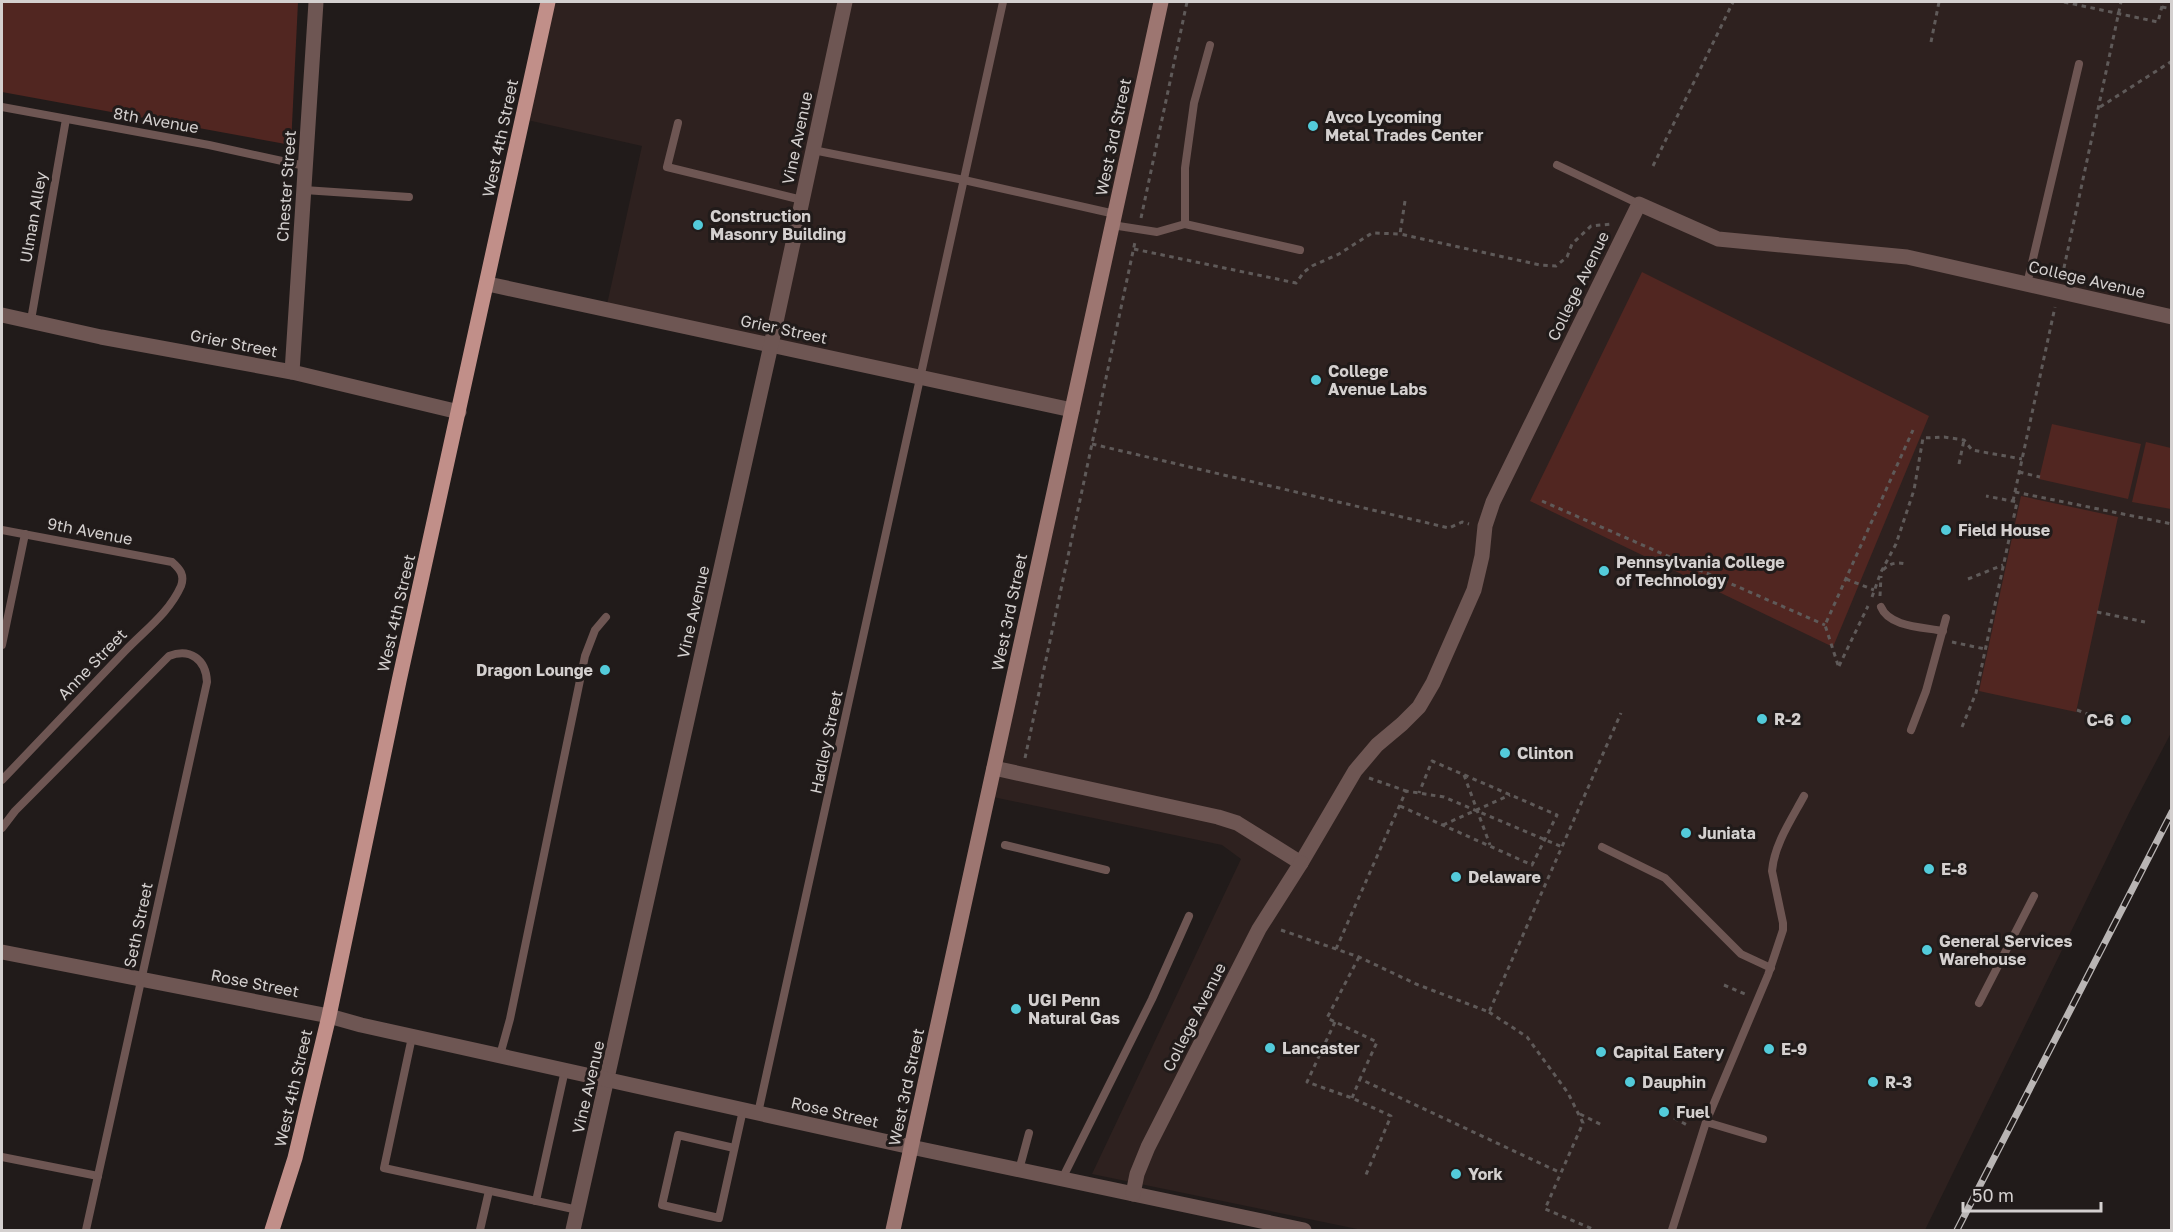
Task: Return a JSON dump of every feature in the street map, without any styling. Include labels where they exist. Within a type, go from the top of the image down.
[{"type":"main road","name":"West 4th Street","points":[[272,1230],[295,1158],[329,1016],[396,693],[549,2]]},
{"type":"main road","name":"West 3rd Street","points":[[893,1230],[1161,2]]},
{"type":"street","name":"Chester Street","points":[[292,372],[316,2]]},
{"type":"street","name":"Vine Avenue","points":[[573,1230],[771,345],[845,2]]},
{"type":"street","name":"College Avenue","points":[[1133,1194],[1137,1174],[1148,1147],[1259,929],[1355,771],[1377,745],[1419,707],[1433,682],[1474,590],[1482,556],[1485,526],[1493,502],[1639,204],[1718,239],[1907,258],[2172,316]]},
{"type":"street","name":"Grier Street","points":[[488,284],[1072,410]]},
{"type":"street","name":"Grier Street","points":[[2,315],[292,372],[459,412]]},
{"type":"street","points":[[994,768],[1218,817],[1237,823],[1301,863]]},
{"type":"street","name":"Rose Street","points":[[2,952],[329,1016],[911,1147],[1304,1230]]},
{"type":"lane","name":"Hadley Street","points":[[759,1113],[1004,2]]},
{"type":"lane","points":[[1185,224],[1185,168],[1194,103],[1210,45]]},
{"type":"lane","points":[[2026,284],[2079,64]]},
{"type":"lane","name":"8th Avenue","points":[[2,107],[208,145],[305,166]]},
{"type":"lane","name":"Ulman Alley","points":[[31,320],[66,119]]},
{"type":"lane","points":[[678,123],[667,167],[802,200]]},
{"type":"lane","points":[[813,150],[963,180],[1113,219],[1138,230],[1157,232],[1185,224],[1300,250]]},
{"type":"lane","points":[[1557,165],[1639,204]]},
{"type":"lane","points":[[304,190],[409,197]]},
{"type":"lane","name":"9th Avenue","points":[[2,530],[172,562]]},
{"type":"lane","points":[[2,645],[25,534]]},
{"type":"lane","name":"Anne Street","points":[[2,780],[129,646],[164,613],[182,583],[180,568],[172,562]]},
{"type":"lane","points":[[1881,607],[1884,614],[1894,621],[1941,635]]},
{"type":"lane","points":[[500,1055],[510,1019],[585,656],[595,630],[606,617]]},
{"type":"lane","points":[[1911,730],[1926,691],[1946,618]]},
{"type":"lane","name":"Seth Street","points":[[2,828],[15,811],[169,656],[179,652],[190,654],[198,659],[204,667],[207,682],[86,1230]]},
{"type":"lane","points":[[1672,1230],[1706,1122],[1771,968],[1783,930],[1772,871],[1779,845],[1804,796]]},
{"type":"lane","points":[[1005,845],[1106,870]]},
{"type":"lane","points":[[1602,847],[1665,878],[1740,954],[1771,968]]},
{"type":"lane","points":[[1979,1003],[2034,896]]},
{"type":"lane","points":[[1062,1179],[1157,988],[1190,916]]},
{"type":"lane","points":[[412,1036],[384,1168],[578,1210]]},
{"type":"lane","points":[[536,1201],[565,1070]]},
{"type":"lane","points":[[734,1148],[678,1135],[662,1205],[719,1218],[743,1110]]},
{"type":"lane","points":[[1706,1122],[1763,1139]]},
{"type":"lane","points":[[1019,1170],[1029,1133]]},
{"type":"lane","points":[[2,1157],[98,1176]]},
{"type":"lane","points":[[480,1230],[489,1191]]},
{"type":"path","points":[[1021,774],[1188,2]]},
{"type":"path","points":[[1653,166],[1733,2]]},
{"type":"path","points":[[1931,42],[1939,2]]},
{"type":"path","points":[[2064,2],[2158,22],[2163,2]]},
{"type":"path","points":[[2062,278],[2121,2]]},
{"type":"path","points":[[2162,7],[2172,9]]},
{"type":"path","points":[[2098,108],[2172,61]]},
{"type":"path","points":[[1400,234],[1405,201]]},
{"type":"path","points":[[1134,249],[1296,283],[1312,266],[1339,254],[1372,232],[1400,234],[1540,265],[1556,266],[1567,257],[1572,244],[1591,226],[1614,224]]},
{"type":"path","points":[[2013,501],[2055,305]]},
{"type":"path","points":[[1913,430],[1825,625],[1839,666],[1896,544],[1914,490],[1923,438],[1944,437],[1964,440],[1972,450],[2022,459]]},
{"type":"path","points":[[1959,464],[1964,440]]},
{"type":"path","points":[[1092,444],[1449,528],[1462,522],[1469,524]]},
{"type":"path","points":[[2019,472],[2040,477]]},
{"type":"path","points":[[2015,492],[2172,524]]},
{"type":"path","points":[[1962,727],[1976,693],[2017,502],[1986,496]]},
{"type":"path","points":[[1542,501],[1825,625]]},
{"type":"path","points":[[1881,607],[1881,572],[1888,565],[1906,564]]},
{"type":"path","points":[[1968,579],[2003,565]]},
{"type":"path","points":[[1846,579],[1874,590]]},
{"type":"path","points":[[2097,612],[2145,622]]},
{"type":"path","points":[[1941,635],[1985,649]]},
{"type":"path","points":[[2076,710],[2096,717]]},
{"type":"path","points":[[1489,1012],[1621,713]]},
{"type":"path","points":[[1400,806],[1532,865],[1557,815],[1432,761],[1419,793]]},
{"type":"path","points":[[1464,775],[1491,846]]},
{"type":"path","points":[[1367,778],[1406,791],[1444,797],[1562,847]]},
{"type":"path","points":[[1336,949],[1406,791]]},
{"type":"path","points":[[1443,825],[1511,795]]},
{"type":"path","points":[[1281,930],[1359,957],[1416,984],[1489,1012],[1527,1037],[1568,1093],[1583,1123],[1545,1209],[1595,1230]]},
{"type":"path","points":[[1352,1098],[1377,1042],[1327,1018],[1359,957]]},
{"type":"path","points":[[1724,985],[1745,994]]},
{"type":"path","points":[[1335,1022],[1307,1082],[1352,1098],[1391,1116],[1365,1177]]},
{"type":"path","points":[[1360,1079],[1561,1173]]},
{"type":"path","points":[[1578,1113],[1602,1125]]},
{"type":"path","points":[[1674,1118],[1689,1126]]},
{"type":"shaded area","points":[[2,2],[298,2],[291,145],[2,92]]},
{"type":"shaded area","name":"Pennsylvania College of Technology","points":[[548,2],[2171,2],[2171,733],[2129,813],[1925,1230],[1362,1230],[1092,1174],[1241,859],[1222,845],[988,796],[1072,410],[606,309],[642,146],[523,119]]},
{"type":"shaded area","points":[[1642,272],[1929,416],[1833,647],[1530,501]]},
{"type":"shaded area","points":[[2052,424],[2141,444],[2128,499],[2039,479]]},
{"type":"shaded area","points":[[2146,442],[2171,448],[2171,509],[2132,502]]},
{"type":"shaded area","points":[[2021,496],[2118,517],[2076,712],[1979,691]]},
{"type":"railway","points":[[1957,1230],[2172,812]]},
{"type":"place","name":"Avco Lycoming Metal Trades Center","points":[[1313,126]]},
{"type":"place","name":"Construction Masonry Building","points":[[698,225]]},
{"type":"place","name":"College Avenue Labs","points":[[1316,380]]},
{"type":"place","name":"Field House","points":[[1946,530]]},
{"type":"place","name":"Pennsylvania College of Technology","points":[[1604,571]]},
{"type":"place","name":"Dragon Lounge","points":[[605,670]]},
{"type":"place","name":"R-2","points":[[1762,719]]},
{"type":"place","name":"C-6","points":[[2126,720]]},
{"type":"place","name":"Clinton","points":[[1505,753]]},
{"type":"place","name":"Juniata","points":[[1686,833]]},
{"type":"place","name":"E-8","points":[[1929,869]]},
{"type":"place","name":"Delaware","points":[[1456,877]]},
{"type":"place","name":"General Services Warehouse","points":[[1927,950]]},
{"type":"place","name":"UGI Penn Natural Gas","points":[[1016,1009]]},
{"type":"place","name":"Lancaster","points":[[1270,1048]]},
{"type":"place","name":"E-9","points":[[1769,1049]]},
{"type":"place","name":"Capital Eatery","points":[[1601,1052]]},
{"type":"place","name":"Dauphin","points":[[1630,1082]]},
{"type":"place","name":"R-3","points":[[1873,1082]]},
{"type":"place","name":"Fuel","points":[[1664,1112]]},
{"type":"place","name":"York","points":[[1456,1174]]}]
